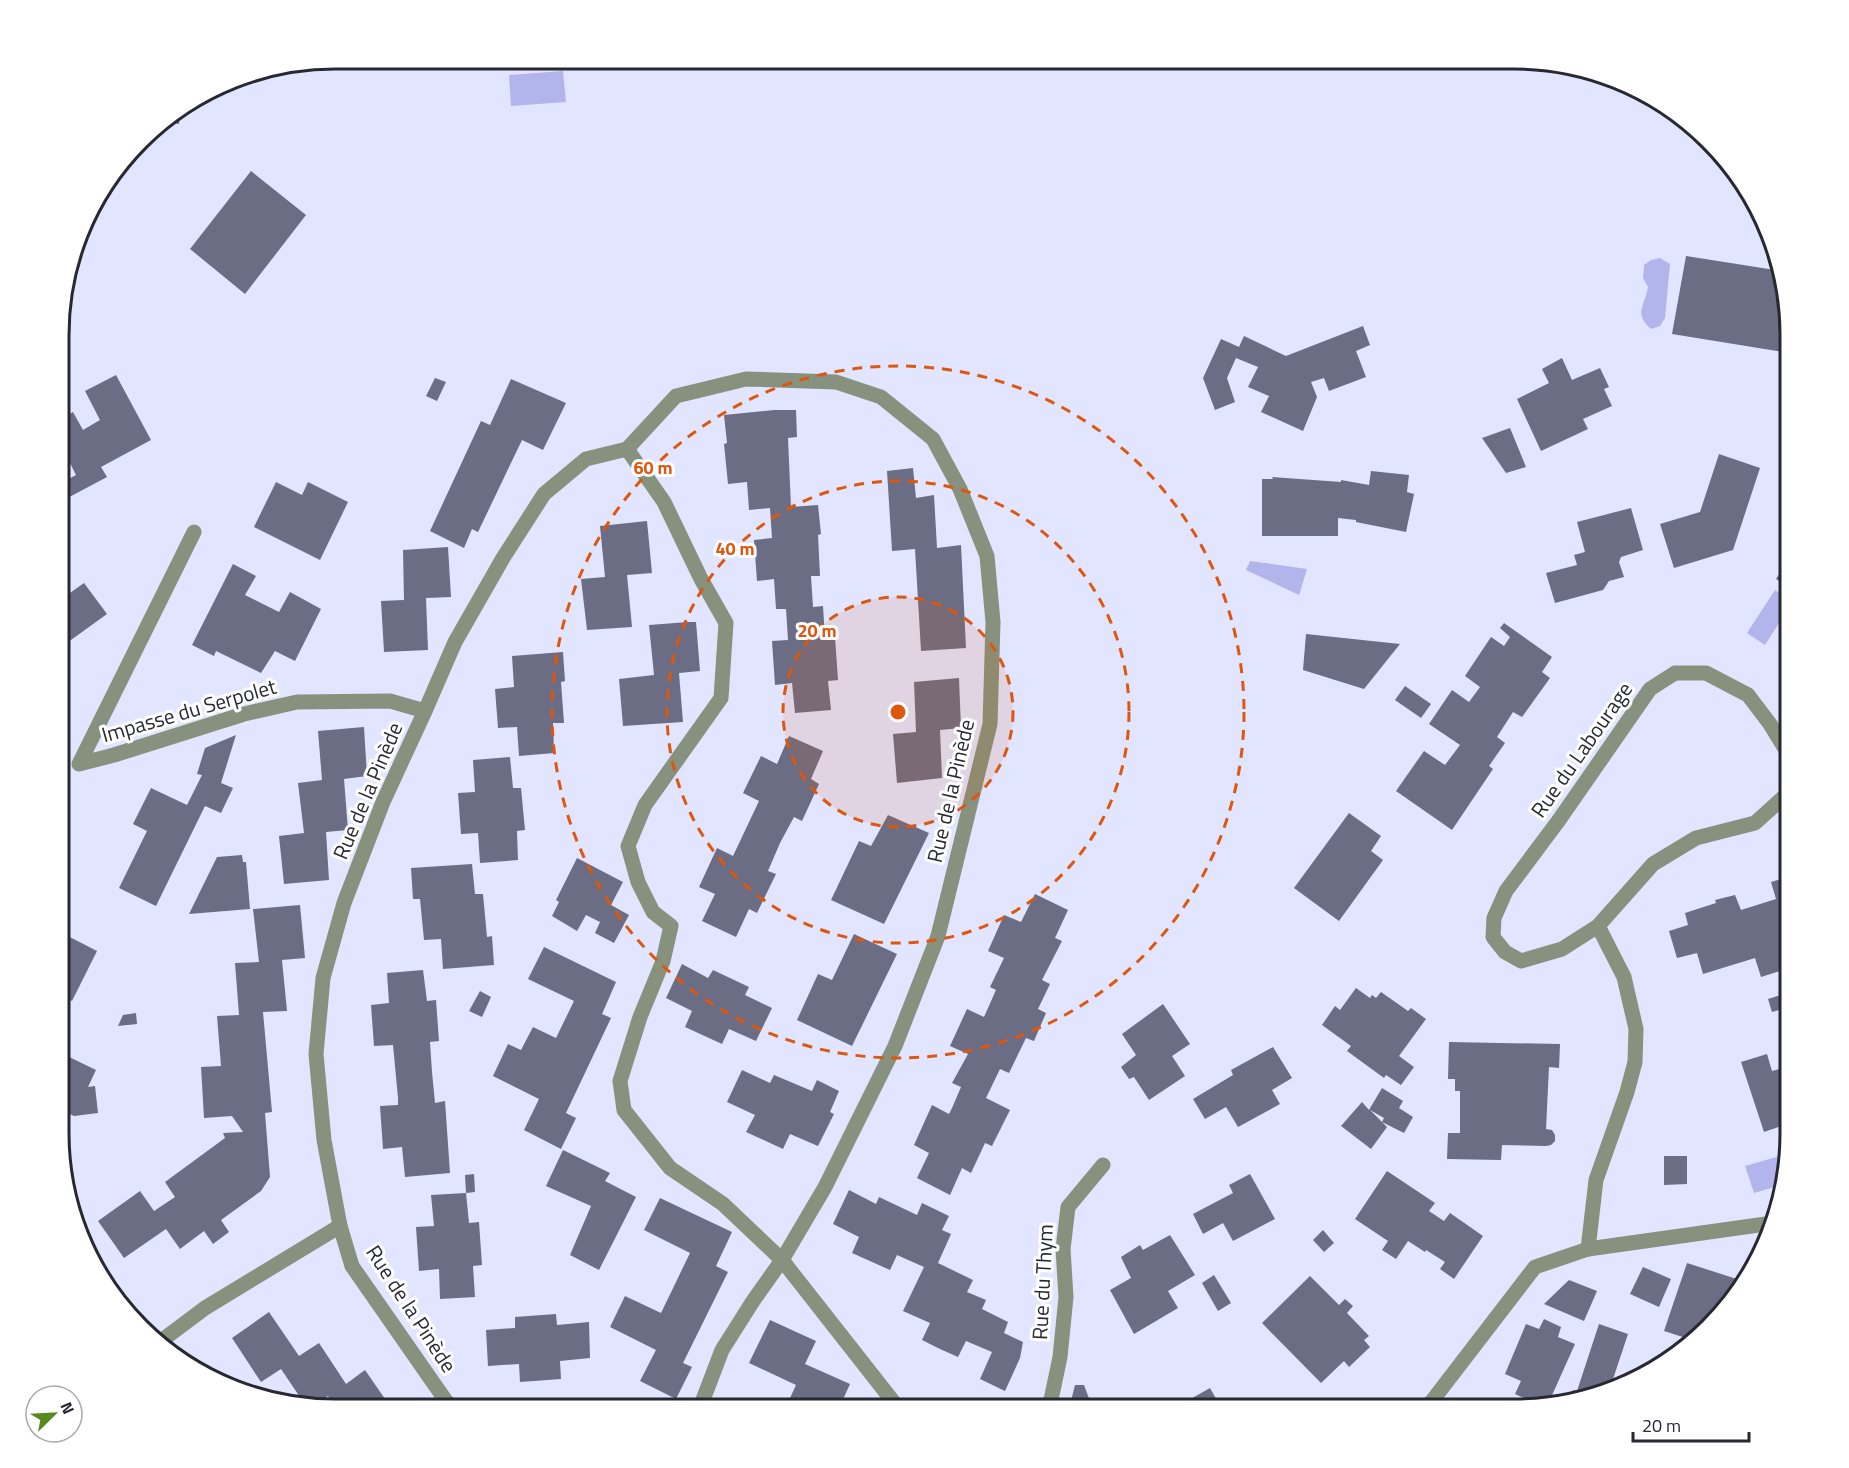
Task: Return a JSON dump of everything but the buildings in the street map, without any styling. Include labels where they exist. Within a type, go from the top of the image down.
[{"type":"street","name":"Rue de la Pinède","points":[[445,1399],[352,1266],[340,1226],[324,1140],[316,1054],[323,978],[344,903],[383,802],[426,711],[455,642],[503,558],[544,494],[586,459],[627,449],[676,396],[746,379],[836,382],[881,397],[933,439],[960,489],[987,556],[993,622],[990,724],[938,936],[895,1046],[825,1187],[782,1260],[723,1350],[703,1399]]},
{"type":"street","points":[[627,449],[664,502],[701,579],[726,623],[721,698],[645,805],[628,846],[638,882],[653,912],[671,926],[663,961],[640,1017],[620,1081],[624,1110],[670,1168],[723,1204],[782,1260],[891,1399]]},
{"type":"street","name":"Impasse du Serpolet","points":[[194,532],[79,764],[244,714],[297,702],[390,701],[426,711]]},
{"type":"street","name":"Rue du Labourage","points":[[1780,740],[1748,695],[1706,673],[1675,673],[1650,689],[1559,820],[1506,891],[1494,918],[1493,937],[1505,952],[1521,961],[1562,949],[1598,926],[1653,864],[1696,838],[1755,823],[1780,800]]},
{"type":"street","points":[[1588,1249],[1596,1180],[1627,1092],[1635,1062],[1636,1029],[1624,977],[1598,926]]},
{"type":"street","name":"Rue du Thym","points":[[1051,1399],[1060,1357],[1066,1297],[1064,1249],[1068,1207],[1103,1165]]},
{"type":"street","points":[[1434,1399],[1535,1267],[1588,1249],[1764,1224]]},
{"type":"street","points":[[165,1338],[205,1308],[340,1226]]},
{"type":"water","points":[[563,71],[566,102],[511,106],[509,75]]},
{"type":"water","points":[[1660,258],[1670,264],[1665,318],[1660,326],[1651,329],[1641,314],[1648,287],[1643,278],[1644,265]]},
{"type":"water","points":[[1250,561],[1307,569],[1299,595],[1246,570]]},
{"type":"water","points":[[1775,590],[1780,593],[1780,622],[1765,645],[1747,633]]},
{"type":"water","points":[[1779,1156],[1774,1187],[1754,1193],[1745,1166]]}]
